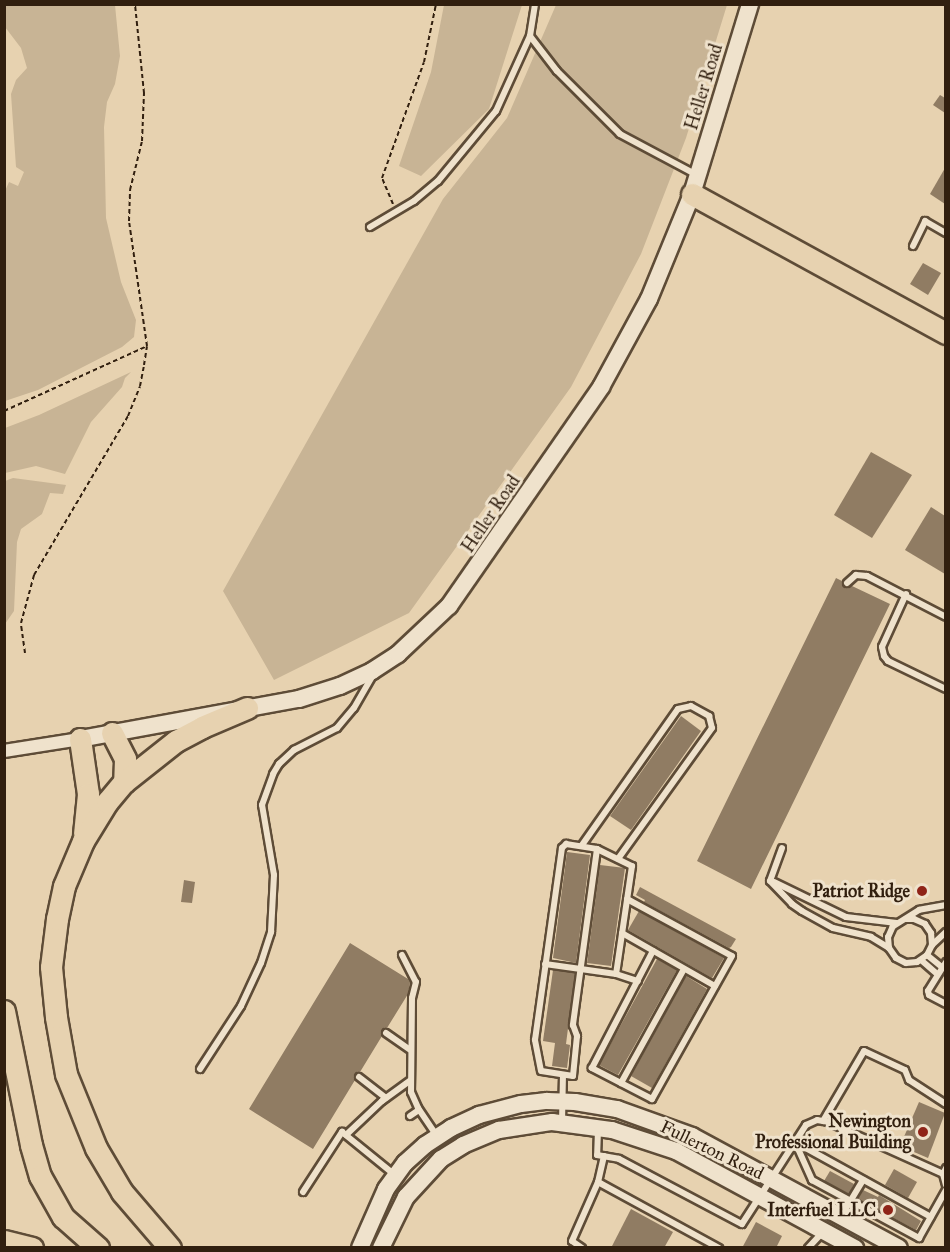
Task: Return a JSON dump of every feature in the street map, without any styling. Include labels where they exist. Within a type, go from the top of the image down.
[{"type":"highway","points":[[695,185],[806,256],[945,333]]},
{"type":"highway","points":[[170,1248],[122,1192],[96,1148],[66,1074],[56,1017],[51,967],[64,886],[83,841],[107,802],[124,782],[176,741],[201,727],[247,708]]},
{"type":"highway","points":[[112,733],[125,759],[124,782]]},
{"type":"highway","points":[[80,738],[88,794],[83,841]]},
{"type":"highway","points":[[4,1011],[31,1145],[40,1176],[63,1217],[98,1248]]},
{"type":"highway","points":[[4,1241],[32,1248]]},
{"type":"main road","name":"Heller Road","points":[[80,738],[299,699],[340,686],[374,670],[425,631],[449,606],[577,423],[627,343],[649,299],[695,185],[750,4]]},
{"type":"main road","name":"Fullerton Road","points":[[360,1248],[376,1207],[396,1175],[416,1153],[437,1136],[493,1110],[528,1103],[562,1101],[610,1108],[660,1123],[708,1143],[892,1244]]},
{"type":"main road","name":"Fullerton Road","points":[[381,1248],[406,1197],[431,1167],[452,1151],[509,1127],[562,1122],[598,1127],[676,1151],[825,1231],[848,1246]]},
{"type":"street","name":"Heller Road","points":[[4,751],[80,738]]},
{"type":"lane","points":[[370,227],[396,212],[438,181],[496,111],[530,36],[535,4]]},
{"type":"lane","points":[[530,36],[557,72],[620,134],[695,185]]},
{"type":"lane","points":[[913,246],[925,221],[945,232]]},
{"type":"lane","points":[[847,583],[855,575],[861,574],[906,594],[945,617]]},
{"type":"lane","points":[[906,594],[882,647],[884,656],[888,661],[945,689]]},
{"type":"lane","points":[[200,1069],[241,1006],[261,963],[271,932],[274,876],[262,805],[273,774],[286,756],[337,728],[370,684],[374,670]]},
{"type":"lane","points":[[582,845],[678,710],[691,706],[709,716],[712,728],[618,859]]},
{"type":"lane","points":[[597,849],[573,1025],[577,1036],[573,1076],[542,1071],[535,1040],[562,848],[571,843],[597,849],[632,866],[616,974]]},
{"type":"lane","points":[[770,881],[782,848]]},
{"type":"lane","points":[[770,881],[846,917],[900,922],[914,919],[924,924],[931,933],[932,945]]},
{"type":"lane","points":[[770,881],[802,911],[833,928],[871,937],[889,948],[896,958],[906,963],[921,960],[945,932]]},
{"type":"lane","points":[[627,899],[732,956],[652,1099],[592,1068],[653,951]]},
{"type":"lane","points":[[889,948],[888,937],[900,922],[919,910],[945,905]]},
{"type":"lane","points":[[622,933],[715,986]]},
{"type":"lane","points":[[402,955],[416,982],[412,998],[411,1092],[419,1110],[437,1136]]},
{"type":"lane","points":[[927,955],[944,965],[937,974],[929,995],[945,1004]]},
{"type":"lane","points":[[921,960],[937,974]]},
{"type":"lane","points":[[545,964],[616,974],[638,981]]},
{"type":"lane","points":[[621,1083],[684,969]]},
{"type":"lane","points":[[386,1033],[410,1050]]},
{"type":"lane","points":[[824,1121],[864,1051],[905,1070],[909,1080],[945,1104]]},
{"type":"lane","points":[[562,1122],[563,1075]]},
{"type":"lane","points":[[359,1077],[386,1098]]},
{"type":"lane","points":[[346,1135],[386,1098],[411,1081]]},
{"type":"lane","points":[[410,1116],[419,1110]]},
{"type":"lane","points":[[598,1127],[597,1155],[619,1159],[742,1224],[807,1125],[817,1120],[944,1171],[945,1185]]},
{"type":"lane","points":[[303,1192],[342,1132],[396,1175]]},
{"type":"lane","points":[[795,1142],[931,1217]]},
{"type":"lane","points":[[795,1142],[812,1180],[919,1238],[945,1190]]},
{"type":"lane","points":[[582,1248],[572,1241],[598,1182],[604,1156]]},
{"type":"lane","points":[[842,1217],[863,1180]]},
{"type":"lane","points":[[598,1182],[719,1248]]},
{"type":"lane","points":[[892,1244],[893,1224]]},
{"type":"lane","points":[[807,1248],[825,1231]]},
{"type":"path","points":[[25,653],[21,623],[34,575],[128,416],[140,386],[147,346],[129,221],[130,190],[142,141],[144,93],[135,4]]},
{"type":"path","points":[[396,212],[382,178],[424,62],[436,4]]},
{"type":"path","points":[[4,411],[147,346]]},
{"type":"shaded area","points":[[5,4],[115,5],[120,56],[115,84],[107,102],[104,127],[106,218],[121,282],[136,320],[134,337],[122,347],[38,390],[5,401],[5,191],[9,182],[18,186],[24,172],[16,167],[11,94],[16,80],[27,68],[21,48],[5,27]]},
{"type":"shaded area","points":[[444,5],[522,5],[489,109],[421,176],[399,166],[431,72]]},
{"type":"shaded area","points":[[556,5],[727,5],[686,138],[641,254],[571,387],[409,613],[274,680],[223,591],[443,199],[507,118]]},
{"type":"shaded area","points":[[131,372],[125,378],[122,387],[91,422],[65,474],[36,466],[5,473],[5,428],[39,415]]},
{"type":"shaded area","points":[[13,478],[66,485],[63,494],[50,493],[42,514],[21,529],[17,542],[14,611],[5,624],[5,481]]},
{"type":"building","points":[[940,95],[945,98],[945,113],[933,105]]},
{"type":"building","points":[[945,168],[945,204],[930,194]]},
{"type":"building","points":[[923,263],[941,273],[928,295],[910,284]]},
{"type":"building","points":[[871,452],[912,475],[872,538],[834,515]]},
{"type":"building","points":[[931,507],[945,516],[945,574],[905,550]]},
{"type":"building","points":[[836,578],[842,581],[845,588],[852,586],[890,604],[751,889],[697,861]]},
{"type":"building","points":[[681,716],[701,731],[631,830],[610,816]]},
{"type":"building","points":[[567,852],[590,855],[576,963],[553,958]]},
{"type":"building","points":[[600,865],[625,868],[611,966],[587,963]]},
{"type":"building","points":[[184,880],[195,882],[192,903],[181,902]]},
{"type":"building","points":[[640,887],[736,939],[729,948],[644,902],[645,900],[636,895]]},
{"type":"building","points":[[639,911],[724,958],[712,978],[628,930]]},
{"type":"building","points":[[350,943],[408,979],[410,983],[408,994],[387,1028],[381,1030],[382,1036],[360,1072],[355,1074],[355,1080],[313,1149],[249,1109]]},
{"type":"building","points":[[657,959],[677,970],[618,1075],[599,1065]]},
{"type":"building","points":[[553,970],[575,973],[566,1044],[570,1045],[567,1068],[552,1066],[555,1043],[543,1041]]},
{"type":"building","points":[[686,976],[707,989],[652,1088],[631,1076]]},
{"type":"building","name":"Newington Professional Building","points":[[919,1102],[945,1113],[928,1158],[900,1146]]},
{"type":"building","points":[[894,1169],[917,1182],[908,1198],[885,1185]]},
{"type":"building","points":[[830,1171],[854,1184],[849,1194],[824,1181]]},
{"type":"building","points":[[863,1190],[878,1197],[879,1195],[921,1221],[916,1230],[858,1199]]},
{"type":"building","points":[[631,1209],[673,1232],[664,1248],[611,1248]]},
{"type":"building","points":[[756,1222],[782,1236],[776,1248],[742,1248]]},
{"type":"place","name":"Patriot Ridge","points":[[922,891]]},
{"type":"place","name":"Newington Professional Building","points":[[923,1132]]},
{"type":"place","name":"Interfuel LLC","points":[[888,1210]]}]
